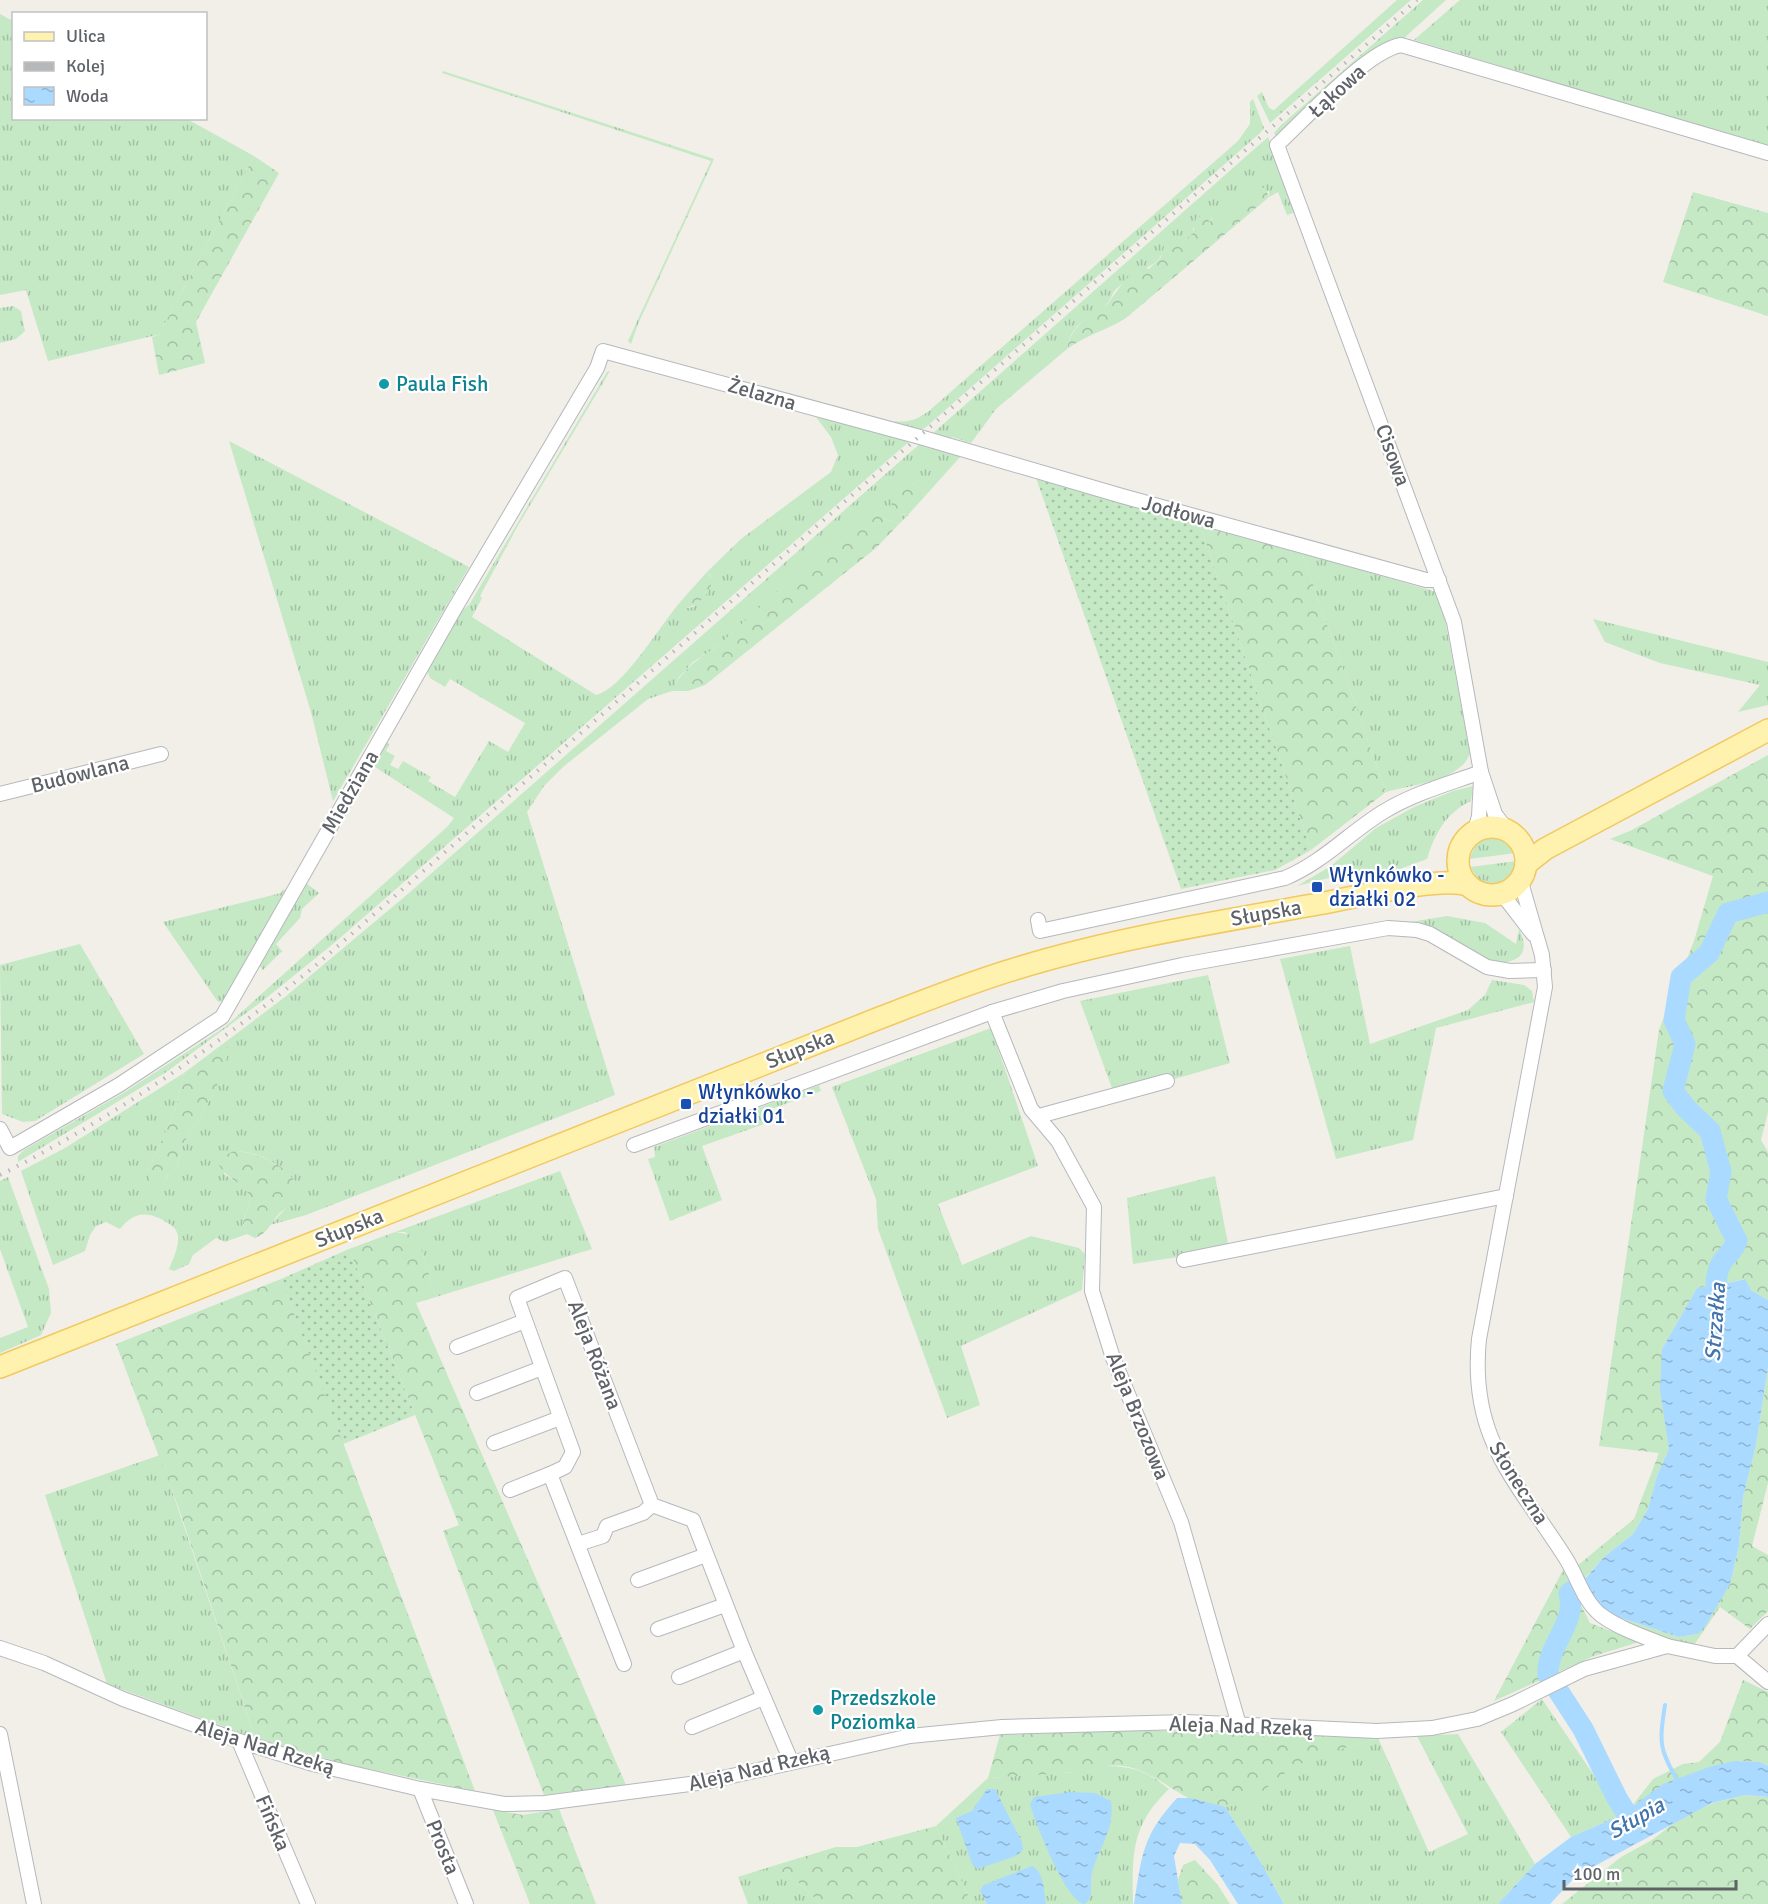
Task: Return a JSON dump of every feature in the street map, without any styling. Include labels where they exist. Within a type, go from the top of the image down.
[{"type":"main road","points":[[1611,815],[1540,836],[1511,833],[1489,826],[1475,831],[1465,841],[1459,856],[1461,876],[1468,885],[1480,892],[1498,895],[1511,890],[1523,872],[1545,849],[1611,815],[1721,753],[1768,730]]},
{"type":"main road","points":[[1511,833],[1525,850],[1523,872]]},
{"type":"main road","name":"Słupska","points":[[1385,891],[1439,871],[1459,856]]},
{"type":"main road","name":"Słupska","points":[[0,1367],[979,981],[1092,948],[1244,916],[1385,891],[1450,883],[1468,885]]},
{"type":"street","name":"Łąkowa","points":[[1277,145],[1361,69],[1392,46],[1401,45],[1768,153]]},
{"type":"street","name":"Cisowa","points":[[1277,145],[1439,580],[1461,652],[1481,772],[1496,814],[1511,833]]},
{"type":"street","name":"Żelazna","points":[[603,351],[920,437]]},
{"type":"street","name":"Miedziana","points":[[0,1129],[10,1148],[119,1085],[222,1017],[455,608],[597,368],[603,351]]},
{"type":"street","name":"Jodłowa","points":[[920,437],[1133,500],[1426,580],[1439,580]]},
{"type":"street","name":"Budowlana","points":[[0,794],[161,754]]},
{"type":"street","name":"Cisowa","points":[[1475,831],[1479,816],[1481,772]]},
{"type":"street","points":[[1038,920],[1040,931],[1285,878],[1319,862],[1392,807],[1427,790],[1481,772]]},
{"type":"street","name":"Słoneczna","points":[[1523,872],[1544,970],[1543,1008],[1506,1196],[1476,1370],[1479,1402],[1492,1443],[1569,1563],[1590,1603],[1601,1614],[1622,1626],[1667,1646]]},
{"type":"street","name":"Słoneczna","points":[[1498,895],[1511,905],[1538,940]]},
{"type":"street","points":[[634,1145],[992,1012],[1087,985],[1376,928],[1404,928],[1430,934],[1487,968],[1510,971],[1544,970]]},
{"type":"street","name":"Aleja Brzozowa","points":[[992,1012],[1031,1109],[1058,1141],[1094,1208],[1092,1291],[1113,1358],[1180,1522],[1239,1725]]},
{"type":"street","points":[[1039,1116],[1167,1081]]},
{"type":"street","points":[[1184,1260],[1506,1196]]},
{"type":"street","name":"Aleja Różana","points":[[510,1490],[565,1467],[573,1452],[517,1298],[565,1278],[652,1505]]},
{"type":"street","points":[[457,1347],[525,1321]]},
{"type":"street","points":[[477,1393],[542,1368]]},
{"type":"street","points":[[494,1443],[560,1418]]},
{"type":"street","points":[[550,1474],[624,1664]]},
{"type":"street","points":[[578,1544],[603,1536],[607,1526],[643,1513],[652,1505],[693,1520],[725,1605],[791,1761]]},
{"type":"street","points":[[638,1580],[706,1555]]},
{"type":"street","points":[[658,1629],[725,1605]]},
{"type":"street","points":[[1768,1624],[1737,1656],[1768,1682]]},
{"type":"street","name":"Aleja Nad Rzeką","points":[[0,1648],[44,1663],[123,1699],[239,1742],[314,1764],[420,1789],[504,1804],[545,1803],[705,1782],[910,1736],[1002,1727],[1186,1722],[1377,1731],[1432,1728],[1477,1719],[1611,1659],[1667,1646],[1715,1656],[1737,1656]]},
{"type":"street","points":[[679,1677],[744,1651]]},
{"type":"street","points":[[692,1727],[763,1698]]},
{"type":"street","points":[[0,1734],[34,1904]]},
{"type":"street","name":"Fińska","points":[[239,1742],[308,1904]]},
{"type":"street","name":"Prosta","points":[[420,1789],[466,1904]]},
{"type":"green space","points":[[1397,0],[1411,0],[1270,123],[1257,96],[1262,92],[1269,108],[1274,110]]},
{"type":"green space","points":[[1423,0],[1446,0],[1403,39],[1391,40],[1380,47],[1277,138],[1274,133],[1280,126]]},
{"type":"green space","points":[[1460,0],[1768,0],[1768,147],[1414,40]]},
{"type":"green space","points":[[0,14],[12,20],[12,120],[189,120],[254,156],[163,327],[165,333],[48,361],[26,290],[0,295]]},
{"type":"green space","points":[[443,71],[714,159],[638,324],[631,344],[628,341],[711,161],[442,73]]},
{"type":"green space","points":[[1253,99],[1264,128],[1260,133],[926,427],[919,431],[894,425],[895,421],[914,420],[930,410],[1238,141],[1250,124],[1250,102]]},
{"type":"green space","points":[[1268,137],[1299,211],[1287,215],[1278,192],[1269,197],[1269,191],[1243,197],[1220,225],[1212,218],[1210,222],[1207,220],[1193,228],[1193,233],[1182,243],[1166,243],[1161,255],[1154,263],[1133,272],[1115,291],[1106,305],[1077,326],[1069,339],[1067,349],[996,409],[971,443],[952,437],[948,440],[932,434]]},
{"type":"green space","points":[[254,156],[279,173],[196,322],[205,363],[159,375],[152,337],[164,333],[163,327]]},
{"type":"green space","points":[[1265,187],[1269,197],[1126,318],[1067,349],[1078,326],[1107,305],[1139,266],[1149,269],[1161,257],[1165,243],[1172,239],[1182,243],[1193,233],[1196,218],[1203,215],[1210,222],[1218,212],[1220,224],[1243,197]]},
{"type":"green space","points":[[1693,192],[1768,213],[1768,316],[1663,282]]},
{"type":"green space","points":[[13,306],[21,311],[25,331],[16,339],[0,343],[0,308]]},
{"type":"green space","points":[[610,371],[516,529],[480,596],[482,598],[472,617],[596,695],[607,690],[629,669],[681,601],[687,608],[693,607],[711,576],[707,572],[741,539],[831,472],[838,455],[831,437],[816,417],[912,439],[333,944],[265,999],[165,1073],[18,1162],[18,1156],[24,1150],[125,1092],[225,1027],[448,826],[454,818],[372,765],[387,741],[389,745],[386,751],[395,756],[390,765],[398,769],[403,761],[431,777],[428,781],[455,797],[489,741],[508,752],[525,723],[450,679],[445,687],[430,678],[427,670],[460,612],[469,605],[607,372]]},
{"type":"green space","points":[[229,441],[469,567],[333,801],[311,712]]},
{"type":"green space","points":[[922,442],[927,448],[931,444],[961,456],[926,495],[911,481],[897,514],[908,515],[899,524],[883,518],[836,538],[718,646],[693,662],[679,677],[672,691],[648,699],[563,767],[544,786],[527,812],[615,1095],[306,1215],[270,1225],[291,1203],[294,1181],[283,1169],[267,1159],[251,1153],[234,1151],[224,1174],[247,1189],[251,1198],[243,1223],[247,1234],[225,1242],[216,1238],[193,1255],[189,1264],[174,1271],[169,1269],[178,1244],[177,1231],[159,1218],[142,1215],[131,1219],[120,1229],[106,1222],[96,1226],[90,1235],[85,1251],[53,1265],[21,1171],[65,1148],[184,1073],[175,1111],[148,1171],[166,1179],[170,1172],[178,1167],[181,1147],[214,1093],[228,1040],[285,997],[409,893]]},
{"type":"green space","points":[[1036,478],[1200,526],[1311,850],[1275,870],[1181,889]]},
{"type":"green space","points":[[911,481],[926,495],[908,515],[897,514],[892,507],[890,494]]},
{"type":"green space","points":[[874,508],[883,518],[899,524],[876,548],[705,685],[688,691],[672,691],[691,665],[718,646],[865,510]]},
{"type":"green space","points":[[1200,526],[1302,553],[1386,792],[1311,850]]},
{"type":"green space","points":[[1302,553],[1440,593],[1470,753],[1457,770],[1434,780],[1386,792]]},
{"type":"green space","points":[[707,572],[711,583],[707,594],[697,603],[686,608],[681,601]]},
{"type":"green space","points":[[1593,619],[1768,662],[1768,705],[1738,712],[1760,685],[1660,663],[1605,642]]},
{"type":"green space","points":[[1768,755],[1768,1112],[1761,1140],[1768,1152],[1768,1300],[1751,1290],[1744,1279],[1697,1288],[1662,1349],[1669,1449],[1657,1476],[1648,1509],[1633,1534],[1604,1557],[1584,1579],[1577,1566],[1634,1519],[1659,1453],[1599,1446],[1659,1030],[1694,941],[1713,876],[1610,839],[1632,830]]},
{"type":"green space","points":[[1473,786],[1471,801],[1448,818],[1434,841],[1427,859],[1378,877],[1332,877],[1297,886],[1331,866],[1376,828],[1414,807],[1453,791]]},
{"type":"green space","points":[[1491,836],[1509,842],[1516,853],[1469,859],[1478,841]]},
{"type":"green space","points":[[1517,861],[1510,878],[1493,884],[1480,881],[1470,867]]},
{"type":"green space","points":[[306,883],[319,893],[302,909],[300,918],[276,944],[282,951],[263,970],[259,965]]},
{"type":"green space","points":[[283,889],[288,892],[226,1000],[218,1002],[163,922],[281,893]]},
{"type":"green space","points":[[1447,916],[1485,923],[1516,944],[1519,929],[1524,945],[1523,950],[1518,957],[1507,962],[1507,965],[1482,958],[1433,930],[1404,923]]},
{"type":"green space","points":[[80,944],[144,1054],[35,1121],[23,1122],[2,1114],[0,965]]},
{"type":"green space","points":[[1350,946],[1370,1044],[1468,1010],[1485,995],[1492,980],[1524,985],[1532,991],[1534,1002],[1436,1028],[1413,1140],[1336,1159],[1280,959]]},
{"type":"green space","points":[[1208,975],[1230,1063],[1115,1096],[1080,1001]]},
{"type":"green space","points":[[991,1028],[1038,1166],[938,1204],[962,1265],[1031,1236],[1079,1248],[1085,1254],[1082,1290],[961,1346],[980,1405],[947,1418],[878,1229],[876,1199],[832,1087]]},
{"type":"green space","points":[[228,1040],[227,1058],[214,1093],[181,1147],[178,1167],[159,1185],[150,1189],[148,1171],[175,1111],[184,1073]]},
{"type":"green space","points":[[819,1085],[821,1091],[766,1111],[770,1122],[702,1146],[722,1200],[670,1221],[648,1159],[655,1157],[654,1147]]},
{"type":"green space","points":[[234,1151],[268,1160],[288,1173],[294,1182],[296,1192],[291,1203],[265,1232],[255,1238],[247,1234],[243,1223],[251,1198],[244,1188],[226,1174],[219,1165],[224,1156]]},
{"type":"green space","points":[[560,1171],[592,1249],[436,1297],[420,1246],[405,1232],[395,1232]]},
{"type":"green space","points":[[1215,1176],[1229,1249],[1133,1264],[1127,1198]]},
{"type":"green space","points":[[8,1177],[49,1289],[51,1313],[41,1335],[0,1353],[0,1338],[28,1327],[0,1249],[0,1181]]},
{"type":"green space","points":[[395,1232],[412,1235],[420,1246],[436,1297],[416,1303],[626,1785],[544,1795],[443,1531],[459,1525],[349,1249]]},
{"type":"green space","points":[[349,1249],[415,1415],[343,1444],[281,1279]]},
{"type":"green space","points":[[281,1279],[475,1791],[345,1764],[255,1738],[179,1509],[116,1344]]},
{"type":"green space","points":[[1768,1367],[1768,1483],[1752,1546],[1768,1555],[1768,1611],[1750,1629],[1720,1607],[1719,1601],[1730,1584],[1739,1546],[1743,1497],[1756,1445]]},
{"type":"green space","points":[[160,1455],[255,1738],[107,1684],[45,1495]]},
{"type":"green space","points":[[1577,1566],[1615,1616],[1679,1637],[1698,1634],[1719,1601],[1720,1607],[1694,1645],[1657,1637],[1629,1627],[1606,1615],[1590,1593]]},
{"type":"green space","points":[[1563,1570],[1590,1623],[1639,1642],[1594,1656],[1494,1701]]},
{"type":"green space","points":[[1743,1680],[1768,1692],[1768,1766],[1752,1762],[1735,1762],[1717,1766],[1680,1780],[1632,1806],[1653,1779],[1683,1764],[1699,1762],[1720,1742]]},
{"type":"green space","points":[[1542,1699],[1621,1815],[1571,1837],[1501,1732]]},
{"type":"green space","points":[[1141,1730],[1378,1738],[1300,1764],[1290,1769],[1256,1796],[1225,1807],[1199,1803],[1141,1771],[1122,1766],[988,1778],[1000,1735]]},
{"type":"green space","points":[[1458,1734],[1535,1864],[1498,1904],[1284,1904],[1260,1861],[1225,1807],[1255,1795],[1297,1765],[1326,1753],[1378,1738],[1429,1852],[1468,1834],[1417,1736]]},
{"type":"green space","points":[[1094,1766],[1134,1769],[1151,1776],[1169,1789],[1147,1815],[1136,1841],[1133,1904],[972,1904],[936,1826],[988,1778],[1073,1772]]},
{"type":"green space","points":[[1745,1795],[1768,1797],[1768,1904],[1562,1904],[1621,1857],[1652,1840],[1678,1820],[1713,1803]]},
{"type":"green space","points":[[559,1809],[596,1904],[530,1904],[493,1810],[523,1815]]},
{"type":"green space","points":[[936,1826],[972,1904],[821,1904],[797,1881],[773,1866],[836,1847],[857,1847]]},
{"type":"green space","points":[[1195,1860],[1217,1884],[1230,1904],[1182,1904],[1178,1880],[1183,1865]]},
{"type":"green space","points":[[773,1866],[797,1881],[821,1904],[748,1904],[738,1877]]},
{"type":"water","points":[[1745,1279],[1751,1290],[1768,1300],[1768,1367],[1756,1445],[1743,1497],[1739,1546],[1730,1584],[1706,1625],[1698,1634],[1679,1637],[1615,1616],[1597,1604],[1584,1580],[1604,1557],[1633,1534],[1648,1509],[1657,1476],[1669,1449],[1660,1390],[1662,1349],[1697,1288]]},
{"type":"water","name":"Słupia","points":[[1735,1761],[1759,1762],[1768,1766],[1768,1797],[1745,1795],[1712,1803],[1576,1876],[1550,1904],[1498,1904],[1535,1864],[1571,1837],[1621,1815],[1663,1784],[1712,1766]]},
{"type":"water","points":[[987,1789],[995,1789],[1022,1842],[1023,1850],[1016,1856],[977,1869],[972,1864],[956,1818],[972,1811]]},
{"type":"water","points":[[1070,1792],[1095,1793],[1111,1801],[1109,1829],[1092,1873],[1090,1898],[1085,1904],[1070,1891],[1061,1877],[1045,1844],[1030,1804],[1034,1797]]},
{"type":"water","points":[[1177,1798],[1191,1798],[1225,1807],[1260,1861],[1284,1904],[1238,1904],[1210,1860],[1195,1844],[1180,1843],[1174,1856],[1182,1904],[1134,1904],[1145,1847],[1165,1811]]},
{"type":"water","points":[[1032,1866],[1041,1877],[1046,1904],[987,1904],[980,1890],[984,1885]]},
{"type":"waterway","name":"Strzałka","points":[[1717,1316],[1716,1282],[1719,1270],[1737,1241],[1716,1199],[1721,1172],[1710,1131],[1686,1108],[1673,1091],[1685,1044],[1674,1020],[1681,977],[1709,953],[1728,913],[1768,902]]},
{"type":"waterway","name":"Strzałka","points":[[1572,1591],[1569,1594],[1571,1604],[1569,1614],[1552,1654],[1548,1675],[1583,1729],[1617,1798],[1632,1822]]},
{"type":"waterway","points":[[1665,1705],[1662,1746],[1679,1783]]},
{"type":"railway","points":[[0,1175],[83,1130],[163,1079],[278,996],[315,966],[1417,0]]},
{"type":"place","name":"Paula Fish","points":[[384,384]]},
{"type":"place","name":"Włynkówko - działki 02","points":[[1317,887]]},
{"type":"place","name":"Włynkówko - działki 01","points":[[686,1104]]},
{"type":"place","name":"Przedszkole Poziomka","points":[[818,1710]]}]
